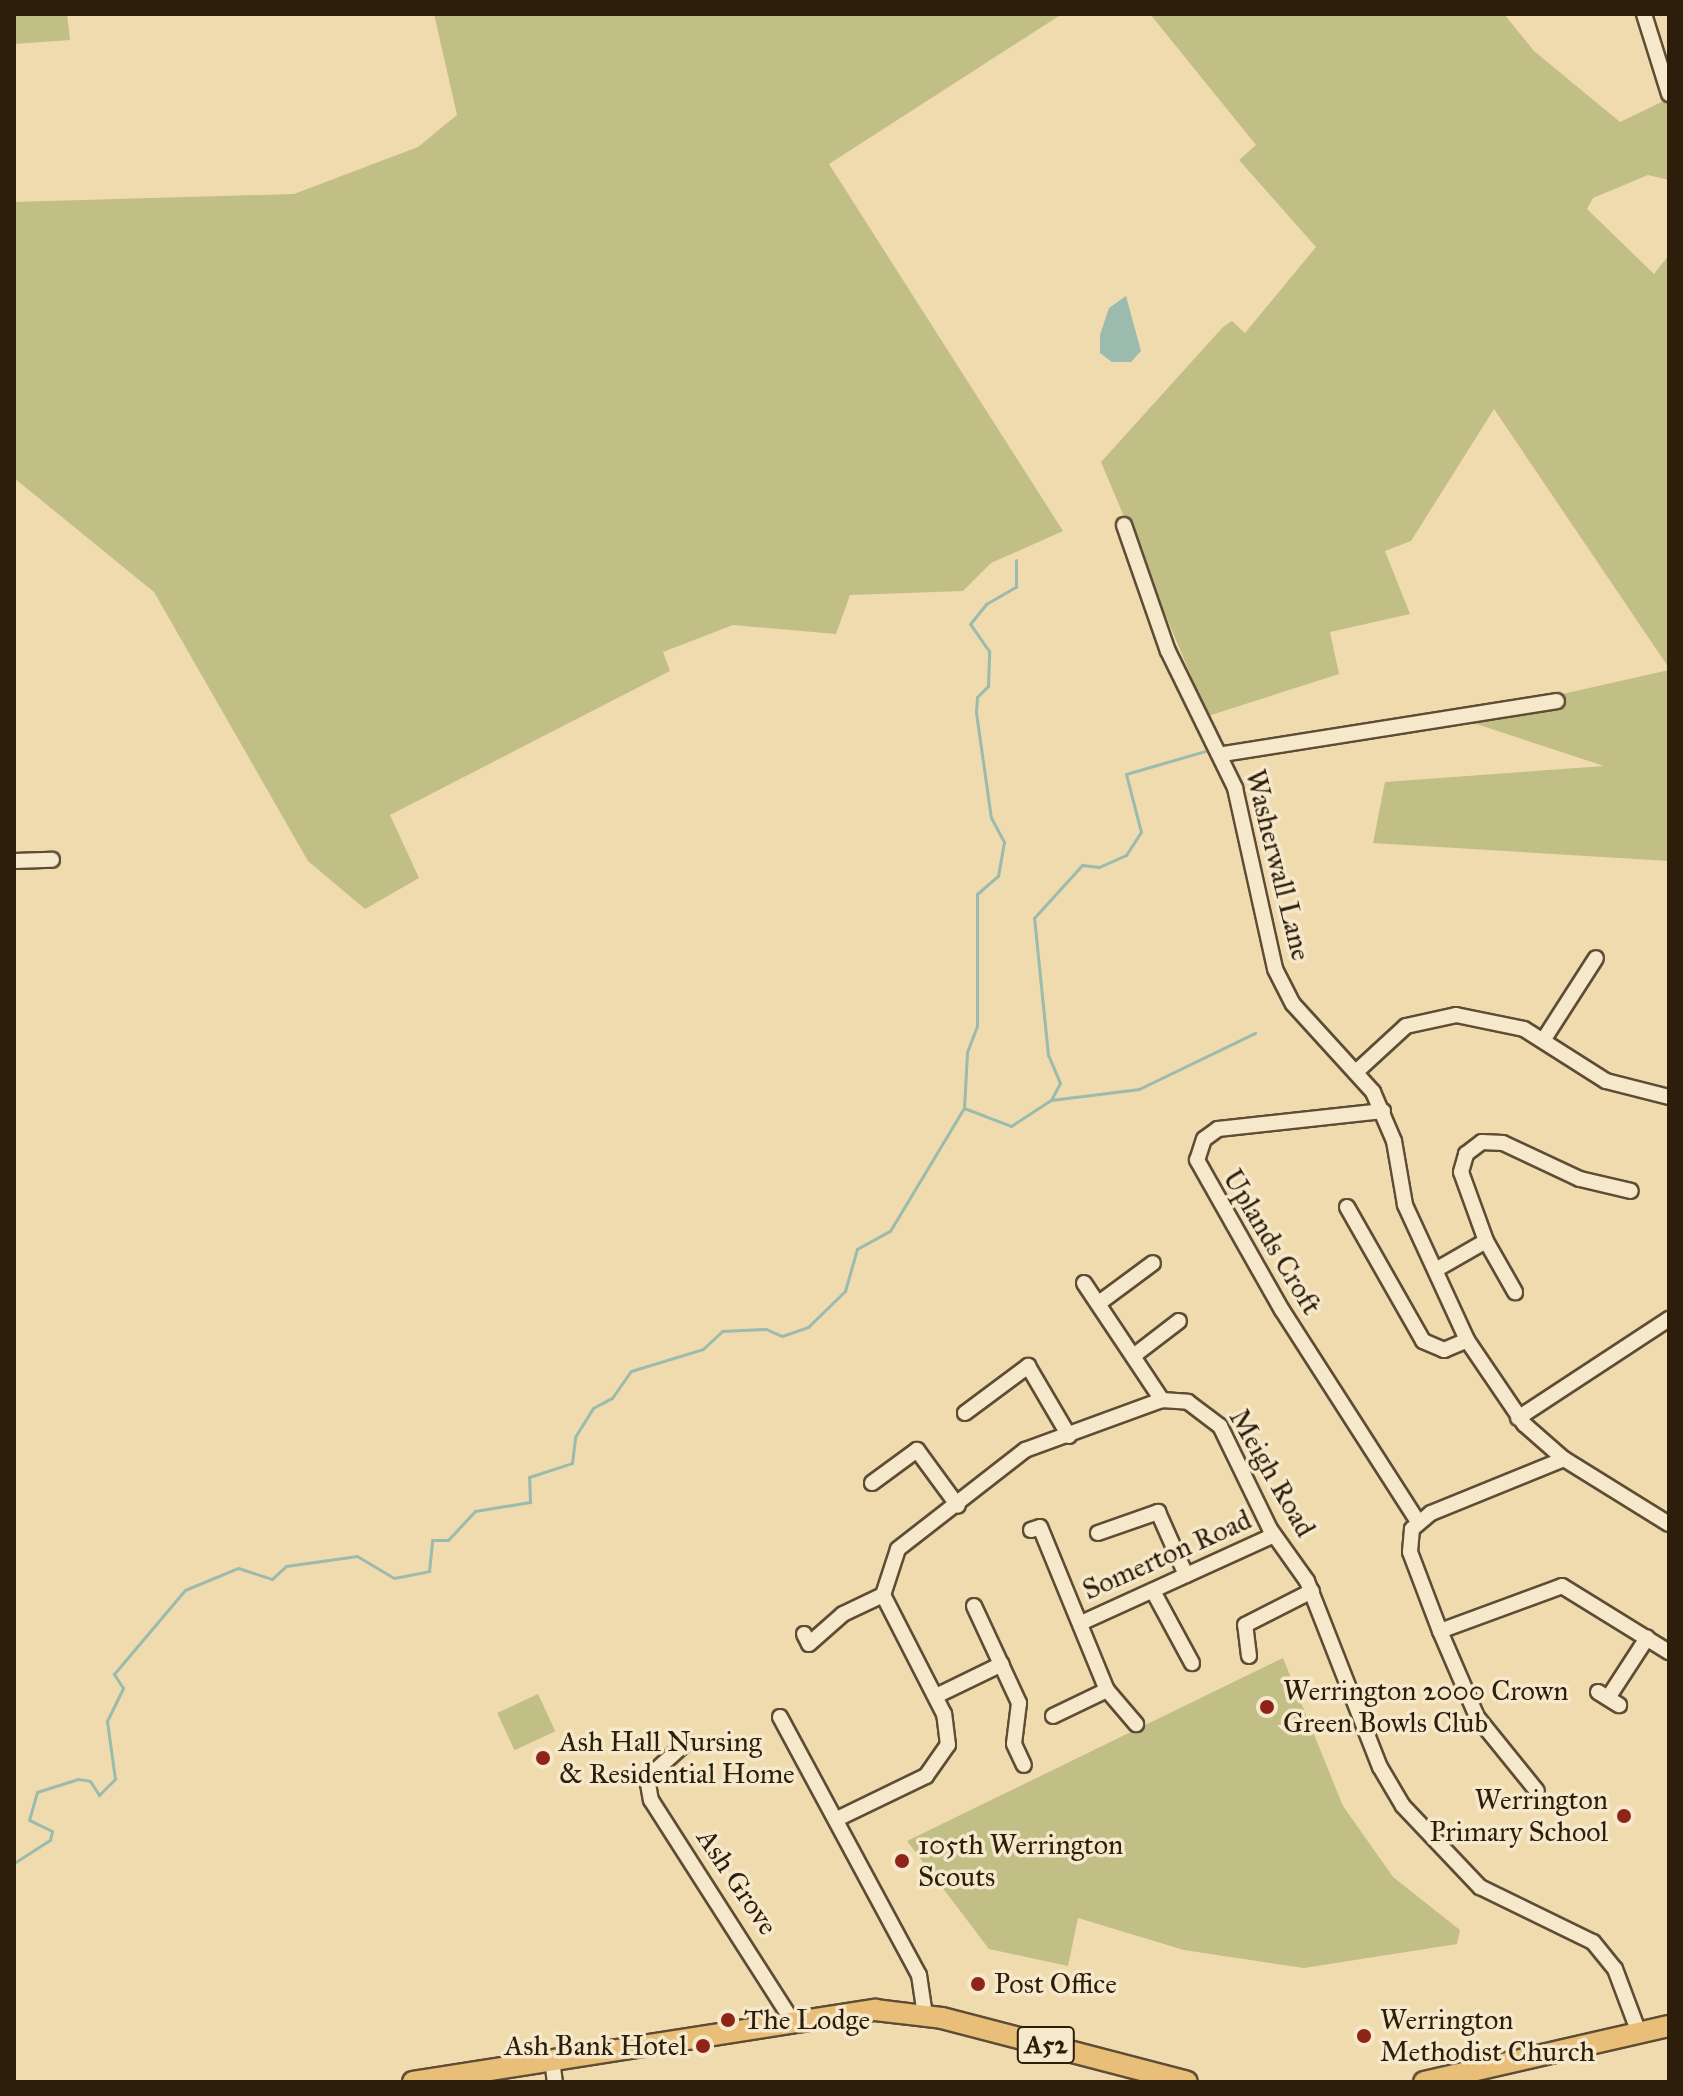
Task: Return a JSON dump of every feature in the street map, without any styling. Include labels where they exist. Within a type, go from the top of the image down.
[{"type":"highway","name":"A52","points":[[413,2082],[791,2019],[875,2010],[925,2015],[1187,2082]]},
{"type":"highway","points":[[1424,2082],[1669,2026]]},
{"type":"street","points":[[1644,14],[1669,94]]},
{"type":"street","name":"Washerwall Lane","points":[[1124,525],[1168,651],[1223,754],[1275,969],[1293,1004],[1356,1072],[1383,1111],[1405,1205],[1439,1268],[1467,1340],[1518,1418],[1564,1459],[1669,1524]]},
{"type":"street","points":[[1223,754],[1557,701]]},
{"type":"street","points":[[14,861],[52,860]]},
{"type":"street","points":[[1544,1039],[1596,958]]},
{"type":"street","points":[[1356,1072],[1398,1031],[1434,1015],[1504,1022],[1544,1039],[1606,1081],[1669,1097]]},
{"type":"street","name":"Uplands Croft","points":[[1383,1111],[1218,1129],[1201,1143],[1197,1160],[1282,1310],[1418,1522]]},
{"type":"street","points":[[1515,1292],[1486,1241],[1461,1172],[1466,1154],[1482,1142],[1503,1143],[1580,1179],[1631,1191]]},
{"type":"street","points":[[1347,1207],[1423,1341],[1444,1350],[1467,1340]]},
{"type":"street","points":[[1439,1268],[1486,1241]]},
{"type":"street","points":[[1099,1303],[1153,1263]]},
{"type":"street","points":[[837,1819],[940,1764],[949,1729],[936,1696],[883,1595],[898,1549],[958,1506],[1025,1450],[1162,1400],[1136,1354],[1084,1283]]},
{"type":"street","points":[[1518,1418],[1669,1319]]},
{"type":"street","points":[[1136,1354],[1179,1321]]},
{"type":"street","points":[[965,1413],[1028,1366],[1069,1436]]},
{"type":"street","name":"Meigh Road","points":[[1162,1400],[1188,1402],[1215,1420],[1274,1535],[1312,1591],[1380,1767],[1410,1816],[1480,1887],[1593,1942],[1615,1969],[1639,2033]]},
{"type":"street","points":[[872,1483],[917,1450],[958,1506]]},
{"type":"street","points":[[1537,1791],[1477,1717],[1410,1552],[1418,1522],[1564,1459]]},
{"type":"street","points":[[1098,1533],[1158,1512],[1186,1575]]},
{"type":"street","points":[[1031,1530],[1040,1527],[1107,1690],[1136,1724]]},
{"type":"street","name":"Somerton Road","points":[[1081,1623],[1274,1535]]},
{"type":"street","points":[[1440,1631],[1555,1585],[1669,1652]]},
{"type":"street","points":[[1153,1591],[1192,1663]]},
{"type":"street","points":[[1249,1656],[1245,1625],[1312,1591]]},
{"type":"street","points":[[804,1634],[809,1644],[843,1614],[883,1595]]},
{"type":"street","points":[[974,1606],[1019,1703],[1014,1744],[1024,1765]]},
{"type":"street","points":[[1608,1699],[1647,1638]]},
{"type":"street","points":[[936,1696],[1002,1664]]},
{"type":"street","points":[[1053,1716],[1107,1690]]},
{"type":"street","points":[[780,1717],[919,1975],[925,2015]]},
{"type":"street","name":"Ash Grove","points":[[687,1742],[647,1778],[651,1800],[791,2019]]},
{"type":"street","points":[[552,2059],[555,2082]]},
{"type":"shaded area","points":[[14,14],[67,14],[70,40],[14,44]]},
{"type":"shaded area","points":[[434,14],[1062,14],[829,164],[1063,531],[991,563],[963,591],[850,595],[836,634],[733,625],[663,652],[670,671],[390,815],[419,878],[365,909],[308,861],[154,592],[14,478],[14,202],[294,194],[418,147],[457,115]]},
{"type":"shaded area","points":[[1150,14],[1504,14],[1534,51],[1620,122],[1668,99],[1669,180],[1648,175],[1593,198],[1587,209],[1654,274],[1669,255],[1669,668],[1494,409],[1411,541],[1385,551],[1410,614],[1330,632],[1339,674],[1208,716],[1101,462],[1223,327],[1232,321],[1245,333],[1316,247],[1239,160],[1256,145]]},
{"type":"shaded area","points":[[1126,296],[1141,351],[1131,362],[1112,362],[1100,353],[1100,335],[1109,308]]},
{"type":"shaded area","points":[[1669,670],[1669,861],[1373,843],[1385,782],[1604,766],[1464,720],[1559,708],[1558,695]]},
{"type":"shaded area","points":[[1283,1658],[1343,1806],[1393,1877],[1460,1930],[1457,1944],[1304,1968],[1184,1950],[1078,1918],[1068,1966],[989,1949],[907,1841]]},
{"type":"shaded area","points":[[538,1694],[555,1731],[515,1750],[497,1713]]},
{"type":"waterway","points":[[964,1108],[967,1052],[977,1026],[977,894],[998,876],[1004,842],[991,818],[976,712],[977,697],[988,686],[989,651],[970,624],[986,604],[1016,587],[1016,560]]},
{"type":"waterway","points":[[1051,1100],[1060,1083],[1048,1055],[1034,918],[1082,865],[1099,867],[1126,855],[1141,832],[1126,774],[1205,751]]},
{"type":"waterway","points":[[964,1108],[1011,1126],[1051,1100],[1139,1089],[1255,1033]]},
{"type":"waterway","points":[[14,1863],[50,1840],[52,1831],[29,1820],[37,1792],[78,1779],[90,1781],[99,1795],[115,1779],[107,1721],[123,1688],[114,1674],[185,1590],[238,1568],[272,1579],[286,1566],[357,1556],[394,1578],[429,1571],[432,1540],[448,1540],[475,1511],[530,1502],[529,1477],[572,1463],[575,1437],[593,1408],[612,1398],[631,1371],[703,1349],[722,1331],[766,1329],[782,1336],[808,1327],[845,1291],[857,1249],[890,1231],[964,1108]]},
{"type":"place","name":"Werrington 2000 Crown Green Bowls Club","points":[[1267,1707]]},
{"type":"place","name":"Ash Hall Nursing & Residential Home","points":[[543,1758]]},
{"type":"place","name":"Werrington Primary School","points":[[1624,1816]]},
{"type":"place","name":"105th Werrington Scouts","points":[[902,1861]]},
{"type":"place","name":"Post Office","points":[[978,1984]]},
{"type":"place","name":"The Lodge","points":[[728,2020]]},
{"type":"place","name":"Werrington Methodist Church","points":[[1364,2036]]},
{"type":"place","name":"Ash Bank Hotel","points":[[703,2046]]}]
